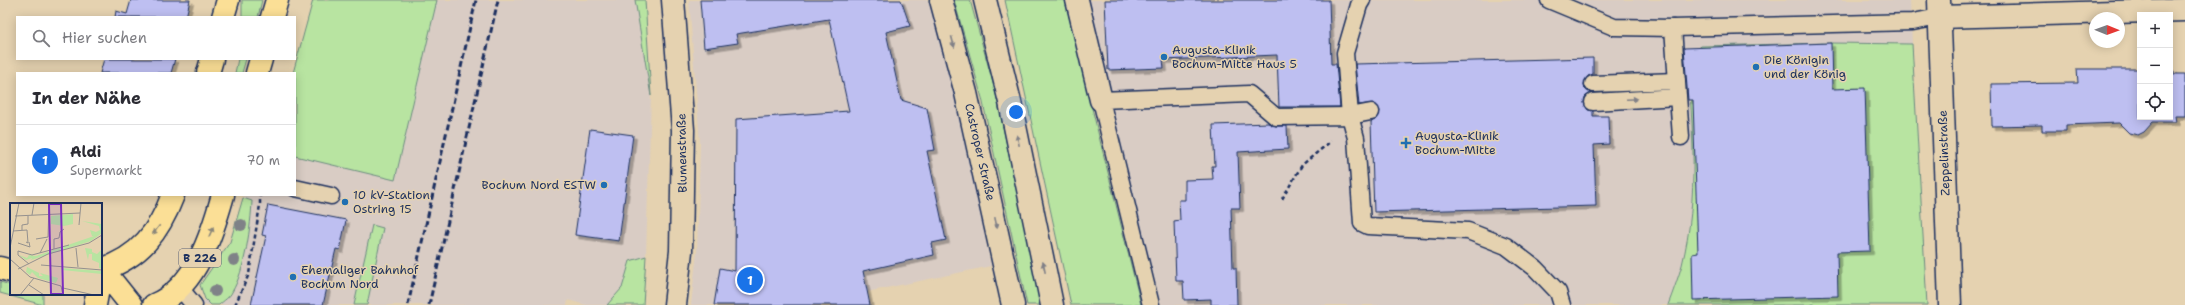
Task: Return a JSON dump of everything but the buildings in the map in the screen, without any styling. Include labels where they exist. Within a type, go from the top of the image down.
[{"type":"main road","points":[[223,16],[228,0]]},
{"type":"main road","points":[[272,16],[277,0]]},
{"type":"main road","points":[[208,72],[212,60]]},
{"type":"main road","points":[[257,72],[261,60]]},
{"type":"main road","points":[[131,305],[102,273],[118,264],[144,245],[163,220],[173,196]]},
{"type":"main road","name":"B 226","points":[[154,305],[180,288],[195,267],[214,228],[223,196]]},
{"type":"main road","points":[[0,268],[10,271]]},
{"type":"main road","points":[[95,305],[97,295]]},
{"type":"street","name":"Blumenstraße","points":[[673,0],[683,130],[681,251],[674,305]]},
{"type":"street","name":"Castroper Straße","points":[[941,0],[966,93],[1013,305]]},
{"type":"street","points":[[985,0],[1010,102],[1052,305]]},
{"type":"street","points":[[1077,0],[1101,100]]},
{"type":"street","points":[[1939,8],[2185,10]]},
{"type":"street","name":"Zeppelinstraße","points":[[1939,8],[1950,305]]},
{"type":"lane","points":[[1362,0],[1358,5],[1345,53],[1350,116],[1356,138],[1362,223],[1368,226],[1468,230],[1506,246],[1535,268],[1558,292],[1562,305]]},
{"type":"lane","points":[[1549,0],[1614,27],[1673,28],[1913,22],[1939,8]]},
{"type":"lane","points":[[1673,28],[1681,137]]},
{"type":"lane","points":[[1593,84],[1677,89]]},
{"type":"lane","points":[[1593,102],[1677,89]]},
{"type":"lane","points":[[1152,305],[1101,100],[1249,94],[1276,117],[1350,116],[1371,112]]},
{"type":"lane","points":[[296,188],[331,196]]},
{"type":"lane","points":[[180,288],[194,305]]},
{"type":"path","points":[[1282,199],[1302,165],[1335,138],[1356,138]]},
{"type":"path","points":[[235,305],[249,274],[260,196]]},
{"type":"shaded area","points":[[437,0],[635,0],[651,96],[646,256],[630,261],[622,288],[607,305],[586,305],[568,300],[567,305],[200,305],[205,299],[200,285],[230,242],[244,196],[296,196],[296,156],[395,180]]},
{"type":"shaded area","points":[[689,0],[928,0],[956,96],[991,266],[843,297],[843,305],[691,305],[697,252],[700,143]]},
{"type":"shaded area","name":"Augusta-Klinik Bochum-Mitte","points":[[1088,0],[1910,0],[1912,44],[1831,43],[1702,46],[1687,58],[1694,155],[1691,215],[1682,265],[1668,305],[1161,305],[1116,132]]},
{"type":"green space","points":[[242,0],[262,0],[258,16],[242,16]]},
{"type":"green space","points":[[313,0],[437,0],[395,180],[296,156],[296,72],[293,72]]},
{"type":"green space","points":[[635,0],[645,0],[651,96]]},
{"type":"green space","points":[[954,0],[970,0],[996,94],[1041,305],[1027,305],[982,98]]},
{"type":"green space","points":[[1005,0],[1065,0],[1141,305],[1071,305]]},
{"type":"green space","points":[[1831,43],[1912,44],[1927,305],[1668,305],[1682,265],[1691,213],[1693,188],[1693,136],[1687,58],[1701,46]]},
{"type":"green space","points":[[238,60],[246,60],[242,72],[235,72]]},
{"type":"green space","points":[[243,198],[252,201],[249,235],[244,260],[237,283],[230,296],[219,305],[211,305],[205,299],[200,285],[230,242]]},
{"type":"green space","points":[[372,225],[383,228],[367,305],[354,305]]},
{"type":"green space","points":[[646,256],[643,305],[607,305],[622,288],[630,261]]},
{"type":"green space","points":[[0,282],[10,285],[10,295],[43,295],[43,305],[0,293]]},
{"type":"railway","points":[[408,305],[476,0]]},
{"type":"railway","points":[[429,305],[498,0]]},
{"type":"place","name":"Augusta-Klinik Bochum-Mitte Haus 5","points":[[1164,57]]},
{"type":"place","name":"Die Königin und der König","points":[[1756,67]]},
{"type":"place","name":"Augusta-Klinik Bochum-Mitte","points":[[1406,143]]},
{"type":"place","name":"Bochum Nord ESTW","points":[[604,185]]},
{"type":"place","name":"10 kV-Station Ostring 15","points":[[345,202]]},
{"type":"place","name":"Ehemaliger Bahnhof Bochum Nord","points":[[293,277]]},
{"type":"place","name":"Aldi","points":[[750,280]]}]
